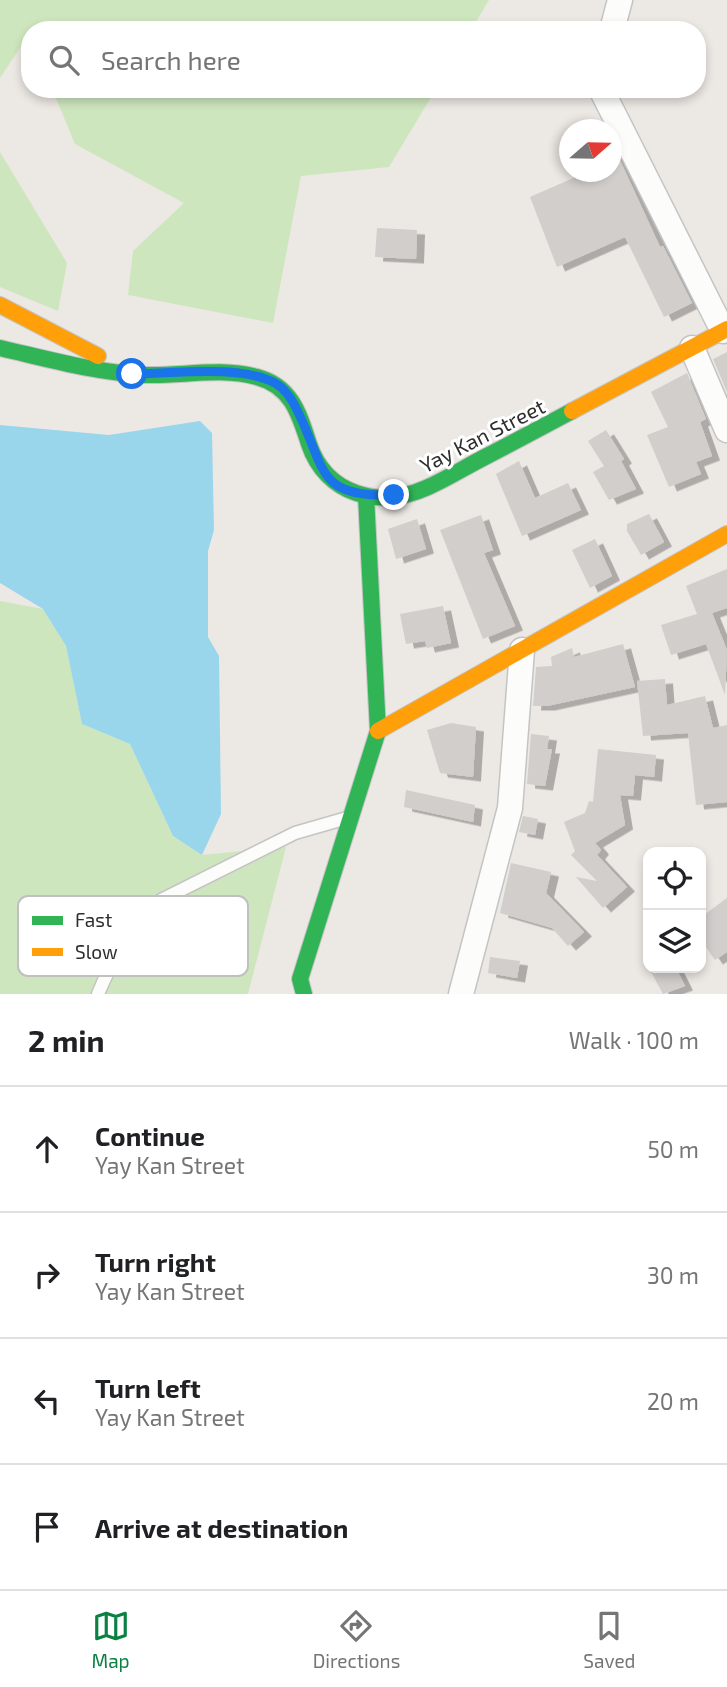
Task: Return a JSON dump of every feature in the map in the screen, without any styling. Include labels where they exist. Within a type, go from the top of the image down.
[{"type":"main road","points":[[0,305],[132,374]]},
{"type":"main road","name":"Yay Kan Street","points":[[0,348],[132,374],[233,373],[257,376],[277,384],[293,400],[317,464],[328,478],[341,489],[366,496],[394,495],[424,489],[725,330]]},
{"type":"main road","points":[[303,994],[300,979],[378,731],[366,496]]},
{"type":"main road","points":[[378,731],[727,534]]},
{"type":"street","points":[[603,0],[609,21]]},
{"type":"street","points":[[614,21],[620,0]]},
{"type":"street","points":[[606,98],[725,330]]},
{"type":"street","points":[[692,348],[727,430]]},
{"type":"street","points":[[461,994],[510,808],[522,650]]},
{"type":"lane","points":[[169,896],[295,833],[351,817]]},
{"type":"lane","points":[[98,994],[106,976]]},
{"type":"green space","points":[[0,0],[489,0],[476,21],[21,21],[21,46],[0,78]]},
{"type":"green space","points":[[56,98],[431,98],[389,167],[301,176],[273,323],[128,295],[133,251],[184,203],[75,144]]},
{"type":"green space","points":[[0,152],[67,263],[58,311],[0,287]]},
{"type":"green space","points":[[0,601],[43,609],[66,646],[82,724],[130,744],[173,836],[202,855],[286,847],[248,994],[0,994]]},
{"type":"water","points":[[200,421],[212,433],[214,530],[208,551],[208,637],[219,656],[221,814],[202,855],[173,836],[130,744],[82,724],[66,646],[43,609],[0,583],[0,425],[109,435]]},
{"type":"building","points":[[622,165],[660,247],[663,246],[692,303],[664,317],[625,237],[557,267],[530,197],[564,182],[622,182]]},
{"type":"building","points":[[377,228],[417,230],[416,259],[375,257]]},
{"type":"building","points":[[727,352],[727,392],[713,359]]},
{"type":"building","points":[[687,373],[706,419],[700,422],[712,456],[696,462],[701,474],[669,487],[647,435],[668,427],[651,392]]},
{"type":"building","points":[[606,430],[624,459],[621,461],[636,489],[609,500],[593,472],[604,466],[588,441]]},
{"type":"building","points":[[519,461],[535,498],[568,483],[581,510],[522,536],[496,474]]},
{"type":"building","points":[[649,514],[664,542],[641,555],[627,531],[627,524]]},
{"type":"building","points":[[481,515],[493,550],[484,553],[515,626],[483,639],[440,530]]},
{"type":"building","points":[[417,519],[426,549],[396,559],[388,529]]},
{"type":"building","points":[[595,539],[612,576],[590,588],[572,550]]},
{"type":"building","points":[[727,569],[727,608],[712,613],[727,650],[725,695],[706,644],[671,655],[661,625],[697,614],[686,586]]},
{"type":"building","points":[[443,606],[451,643],[427,648],[425,641],[406,644],[400,614]]},
{"type":"building","points":[[623,644],[635,687],[547,706],[533,706],[536,667],[552,666],[551,657],[572,648],[574,657]]},
{"type":"building","points":[[665,679],[667,705],[705,696],[713,728],[727,725],[727,802],[696,805],[688,733],[643,736],[637,681]]},
{"type":"building","points":[[451,723],[476,727],[473,777],[440,773],[427,730]]},
{"type":"building","points":[[531,734],[549,736],[547,749],[552,749],[545,786],[527,784]]},
{"type":"building","points":[[598,749],[656,755],[654,777],[635,775],[633,796],[620,795],[625,825],[595,843],[601,850],[597,855],[627,887],[603,908],[576,877],[597,881],[571,855],[575,851],[564,822],[585,813],[589,801],[593,802]]},
{"type":"building","points":[[406,790],[475,805],[473,822],[404,807]]},
{"type":"building","points":[[523,816],[538,819],[535,835],[519,832]]},
{"type":"building","points":[[511,863],[551,872],[546,893],[584,932],[568,946],[552,928],[500,913]]},
{"type":"building","points":[[727,898],[727,952],[715,960],[706,947],[706,913]]},
{"type":"building","points":[[490,957],[520,961],[517,978],[488,973]]},
{"type":"building","points":[[652,973],[678,973],[685,986],[663,994]]},
{"type":"traffic: fast","points":[[0,348],[109,371],[146,375],[230,373],[269,381],[292,402],[317,461],[328,475],[341,486],[373,497],[408,494],[426,488],[572,411]]},
{"type":"traffic: fast","points":[[304,994],[300,979],[378,731],[366,496]]},
{"type":"traffic: slow","points":[[0,305],[98,356]]},
{"type":"traffic: slow","points":[[572,411],[727,329]]},
{"type":"traffic: slow","points":[[378,731],[727,534]]},
{"type":"route","points":[[132,374],[233,373],[257,376],[277,384],[293,400],[317,464],[328,478],[341,489],[366,496],[394,495]]}]
